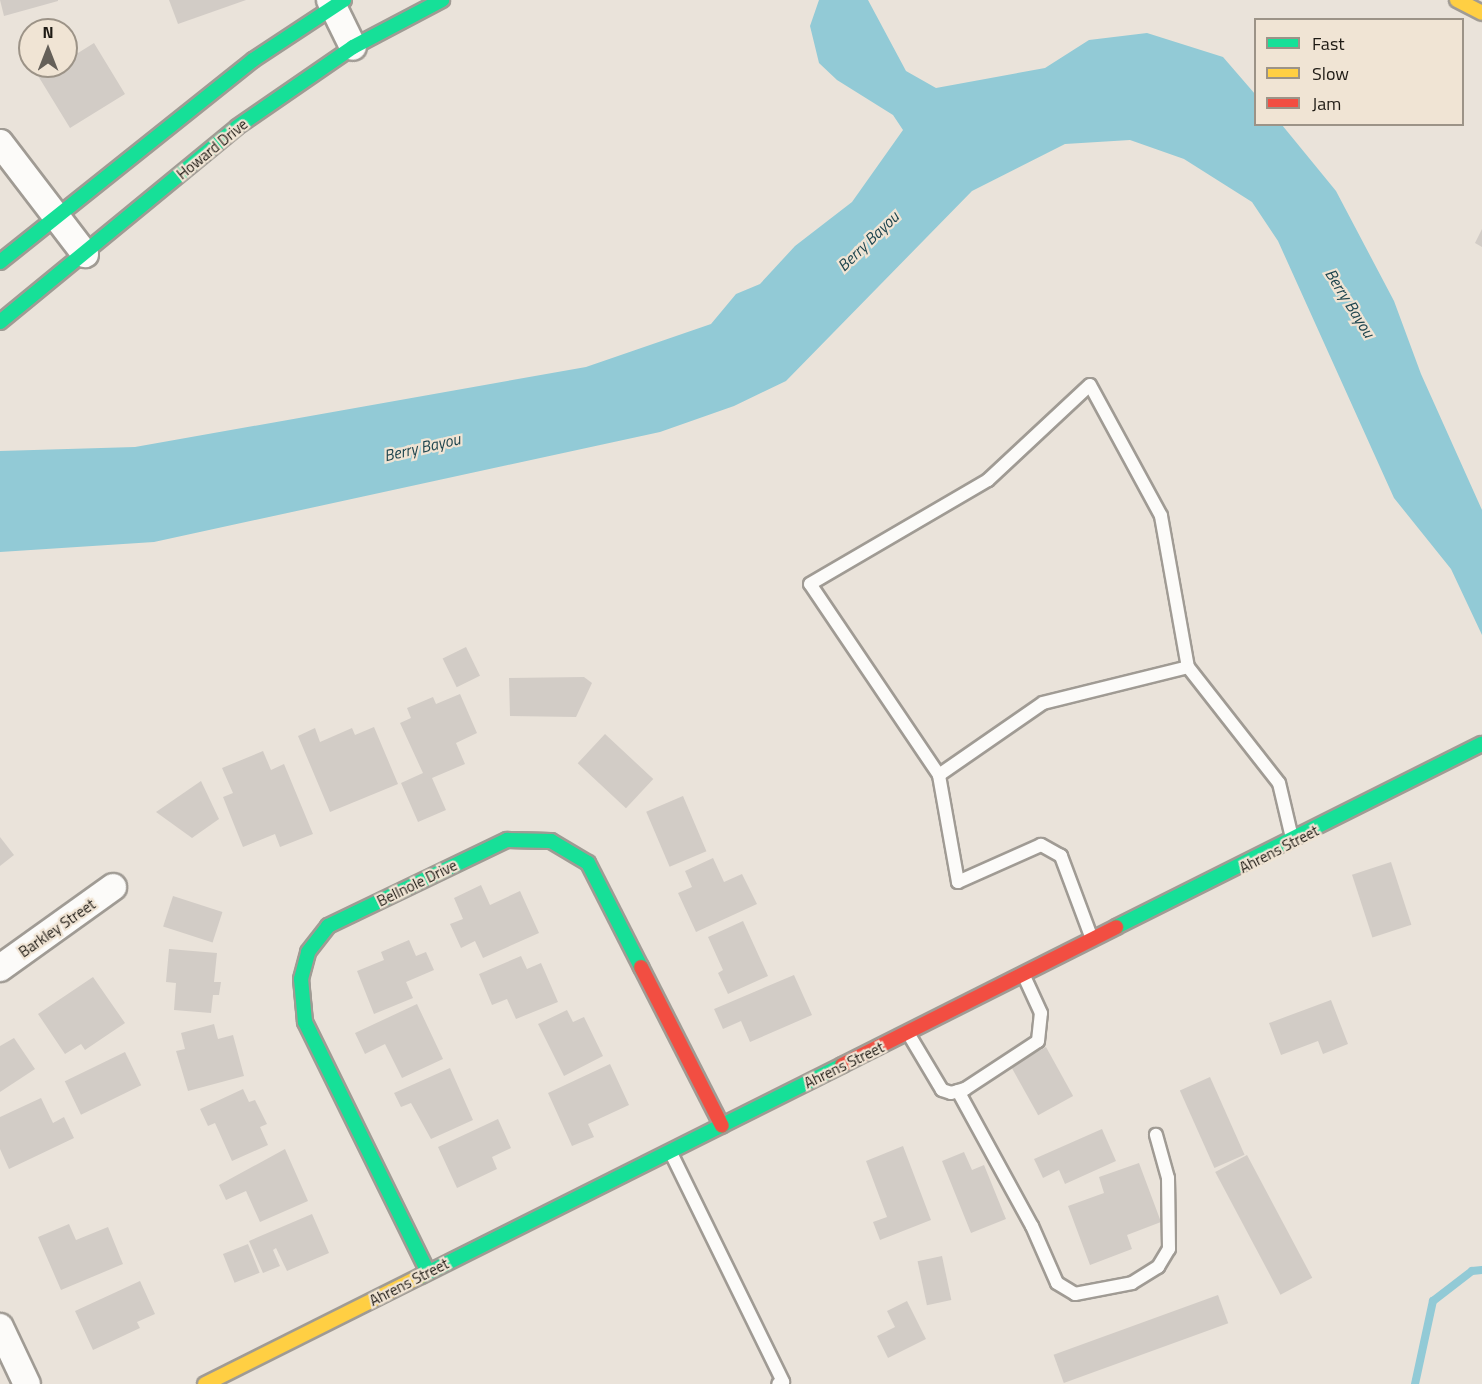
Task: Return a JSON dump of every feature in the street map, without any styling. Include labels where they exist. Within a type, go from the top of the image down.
[{"type":"street","name":"Howard Drive","points":[[0,322],[237,127],[352,47],[442,0]]},
{"type":"street","points":[[1457,0],[1482,13]]},
{"type":"street","points":[[0,262],[253,60],[335,2],[352,47]]},
{"type":"street","points":[[0,143],[84,254]]},
{"type":"street","name":"Ahrens Street","points":[[205,1384],[1293,842],[1482,744]]},
{"type":"street","name":"Bellnole Drive","points":[[428,1272],[305,1022],[301,979],[308,952],[328,926],[507,840],[551,841],[588,863],[722,1126]]},
{"type":"street","name":"Barkley Street","points":[[0,968],[113,887]]},
{"type":"street","points":[[0,1327],[27,1384]]},
{"type":"lane","points":[[1093,942],[1061,856],[1041,845],[958,882],[939,775],[810,584],[988,480],[1090,385],[1161,516],[1188,667],[1279,783],[1293,842]]},
{"type":"lane","points":[[939,775],[1043,703],[1188,667]]},
{"type":"lane","points":[[908,1034],[942,1090],[958,1091],[1038,1041],[1041,1013],[1024,976]]},
{"type":"lane","points":[[958,1091],[1032,1226],[1057,1283],[1075,1293],[1132,1283],[1158,1267],[1169,1249],[1168,1178],[1156,1135]]},
{"type":"lane","points":[[670,1152],[783,1382],[778,1384]]},
{"type":"water","name":"Berry Bayou","points":[[819,0],[868,0],[906,71],[936,88],[1045,68],[1089,40],[1147,33],[1223,57],[1254,93],[1254,126],[1283,126],[1336,191],[1394,301],[1421,374],[1482,510],[1482,635],[1451,569],[1394,498],[1278,241],[1252,202],[1184,159],[1130,140],[1065,144],[972,191],[786,381],[734,406],[660,432],[154,542],[0,552],[0,451],[135,447],[586,367],[711,324],[736,294],[760,284],[795,246],[852,202],[903,130],[893,115],[837,80],[819,63],[810,26]]},
{"type":"building","points":[[0,0],[58,0],[58,1],[4,16]]},
{"type":"building","points":[[169,0],[246,0],[178,24]]},
{"type":"building","points":[[94,43],[125,94],[70,128],[39,78],[78,78],[78,53]]},
{"type":"building","points":[[1482,229],[1482,247],[1475,243]]},
{"type":"building","points":[[466,647],[480,676],[457,687],[443,658]]},
{"type":"building","points":[[584,677],[592,683],[576,717],[510,716],[509,678]]},
{"type":"building","points":[[460,694],[477,733],[456,743],[465,764],[432,778],[446,810],[418,822],[401,783],[423,773],[400,723],[411,718],[407,708],[433,697],[436,704]]},
{"type":"building","points":[[374,727],[398,784],[330,812],[298,736],[315,728],[320,742],[352,728],[355,735]]},
{"type":"building","points":[[605,734],[653,779],[626,808],[578,763]]},
{"type":"building","points":[[263,751],[271,770],[284,764],[313,834],[280,847],[275,834],[243,847],[223,797],[233,793],[222,768]]},
{"type":"building","points":[[201,781],[219,819],[192,838],[156,812]]},
{"type":"building","points":[[683,796],[706,851],[670,867],[646,812]]},
{"type":"building","points":[[0,837],[14,855],[0,866]]},
{"type":"building","points":[[713,858],[724,882],[742,874],[757,904],[696,932],[678,893],[692,887],[685,871]]},
{"type":"building","points":[[1391,862],[1411,925],[1372,937],[1352,875]]},
{"type":"building","points":[[481,885],[490,905],[520,891],[539,933],[483,958],[475,941],[461,948],[450,924],[463,919],[454,898]]},
{"type":"building","points":[[173,896],[222,912],[213,943],[163,926]]},
{"type":"building","points":[[743,921],[768,976],[728,994],[718,973],[723,970],[708,937]]},
{"type":"building","points":[[409,940],[416,956],[426,952],[434,970],[406,982],[413,998],[374,1014],[357,971],[384,960],[381,952]]},
{"type":"building","points":[[169,949],[217,953],[214,982],[221,982],[219,995],[213,995],[211,1013],[174,1010],[176,983],[166,982]]},
{"type":"building","points":[[521,956],[527,969],[541,963],[558,1002],[516,1019],[507,999],[492,1005],[479,974]]},
{"type":"building","points":[[794,975],[812,1015],[750,1042],[741,1021],[723,1029],[714,1009]]},
{"type":"building","points":[[93,977],[125,1023],[85,1050],[81,1044],[65,1054],[38,1014]]},
{"type":"building","points":[[1331,1000],[1348,1044],[1323,1054],[1318,1041],[1281,1055],[1269,1023]]},
{"type":"building","points":[[417,1004],[443,1059],[402,1078],[385,1044],[365,1054],[355,1033]]},
{"type":"building","points":[[567,1010],[573,1022],[584,1017],[603,1056],[564,1076],[538,1024]]},
{"type":"building","points":[[214,1024],[218,1039],[233,1035],[244,1076],[188,1091],[176,1051],[185,1049],[181,1033]]},
{"type":"building","points":[[14,1038],[35,1069],[0,1092],[0,1046]]},
{"type":"building","points":[[1046,1047],[1073,1096],[1038,1115],[1011,1066]]},
{"type":"building","points":[[125,1052],[141,1085],[81,1115],[65,1081]]},
{"type":"building","points":[[610,1064],[629,1105],[588,1124],[594,1137],[572,1146],[548,1093]]},
{"type":"building","points":[[450,1068],[473,1120],[431,1139],[411,1103],[401,1107],[394,1093]]},
{"type":"building","points":[[1210,1077],[1245,1155],[1214,1168],[1180,1090]]},
{"type":"building","points":[[243,1089],[249,1102],[255,1100],[267,1124],[260,1127],[268,1145],[232,1161],[215,1123],[208,1126],[200,1109]]},
{"type":"building","points":[[41,1098],[53,1123],[64,1117],[74,1138],[9,1169],[0,1149],[0,1117]]},
{"type":"building","points":[[498,1119],[511,1148],[492,1157],[497,1169],[457,1188],[438,1147]]},
{"type":"building","points":[[1102,1129],[1116,1161],[1065,1184],[1059,1170],[1043,1178],[1034,1159]]},
{"type":"building","points":[[903,1146],[931,1220],[880,1240],[873,1222],[887,1217],[866,1161]]},
{"type":"building","points":[[285,1149],[308,1201],[260,1222],[246,1191],[226,1200],[219,1185]]},
{"type":"building","points":[[964,1152],[972,1170],[984,1165],[1006,1219],[971,1233],[942,1161]]},
{"type":"building","points":[[1247,1155],[1312,1278],[1280,1295],[1215,1172]]},
{"type":"building","points":[[1139,1163],[1161,1222],[1127,1235],[1132,1249],[1090,1265],[1068,1206],[1104,1193],[1099,1177]]},
{"type":"building","points":[[312,1214],[329,1253],[287,1271],[276,1248],[273,1250],[280,1266],[263,1273],[249,1241]]},
{"type":"building","points":[[69,1224],[76,1240],[108,1227],[123,1264],[61,1290],[38,1237]]},
{"type":"building","points":[[248,1244],[260,1273],[235,1283],[223,1254]]},
{"type":"building","points":[[942,1256],[951,1300],[927,1305],[918,1261]]},
{"type":"building","points":[[140,1281],[155,1314],[137,1322],[140,1328],[93,1350],[75,1311]]},
{"type":"building","points":[[1218,1295],[1228,1323],[1064,1383],[1054,1355]]},
{"type":"building","points":[[907,1301],[926,1339],[888,1358],[877,1336],[895,1327],[887,1311]]},
{"type":"waterway","points":[[1415,1384],[1433,1301],[1472,1271],[1482,1270]]},
{"type":"traffic: fast","points":[[0,262],[253,60],[344,0]]},
{"type":"traffic: fast","points":[[0,322],[237,127],[353,47],[442,0]]},
{"type":"traffic: fast","points":[[1116,927],[1482,744]]},
{"type":"traffic: fast","points":[[428,1272],[305,1022],[301,979],[308,952],[328,926],[507,840],[551,841],[588,863],[641,967]]},
{"type":"traffic: fast","points":[[421,1276],[842,1065]]},
{"type":"traffic: slow","points":[[1457,0],[1482,13]]},
{"type":"traffic: slow","points":[[205,1384],[421,1276]]},
{"type":"traffic: jam","points":[[842,1065],[1116,927]]},
{"type":"traffic: jam","points":[[641,967],[722,1126]]}]
